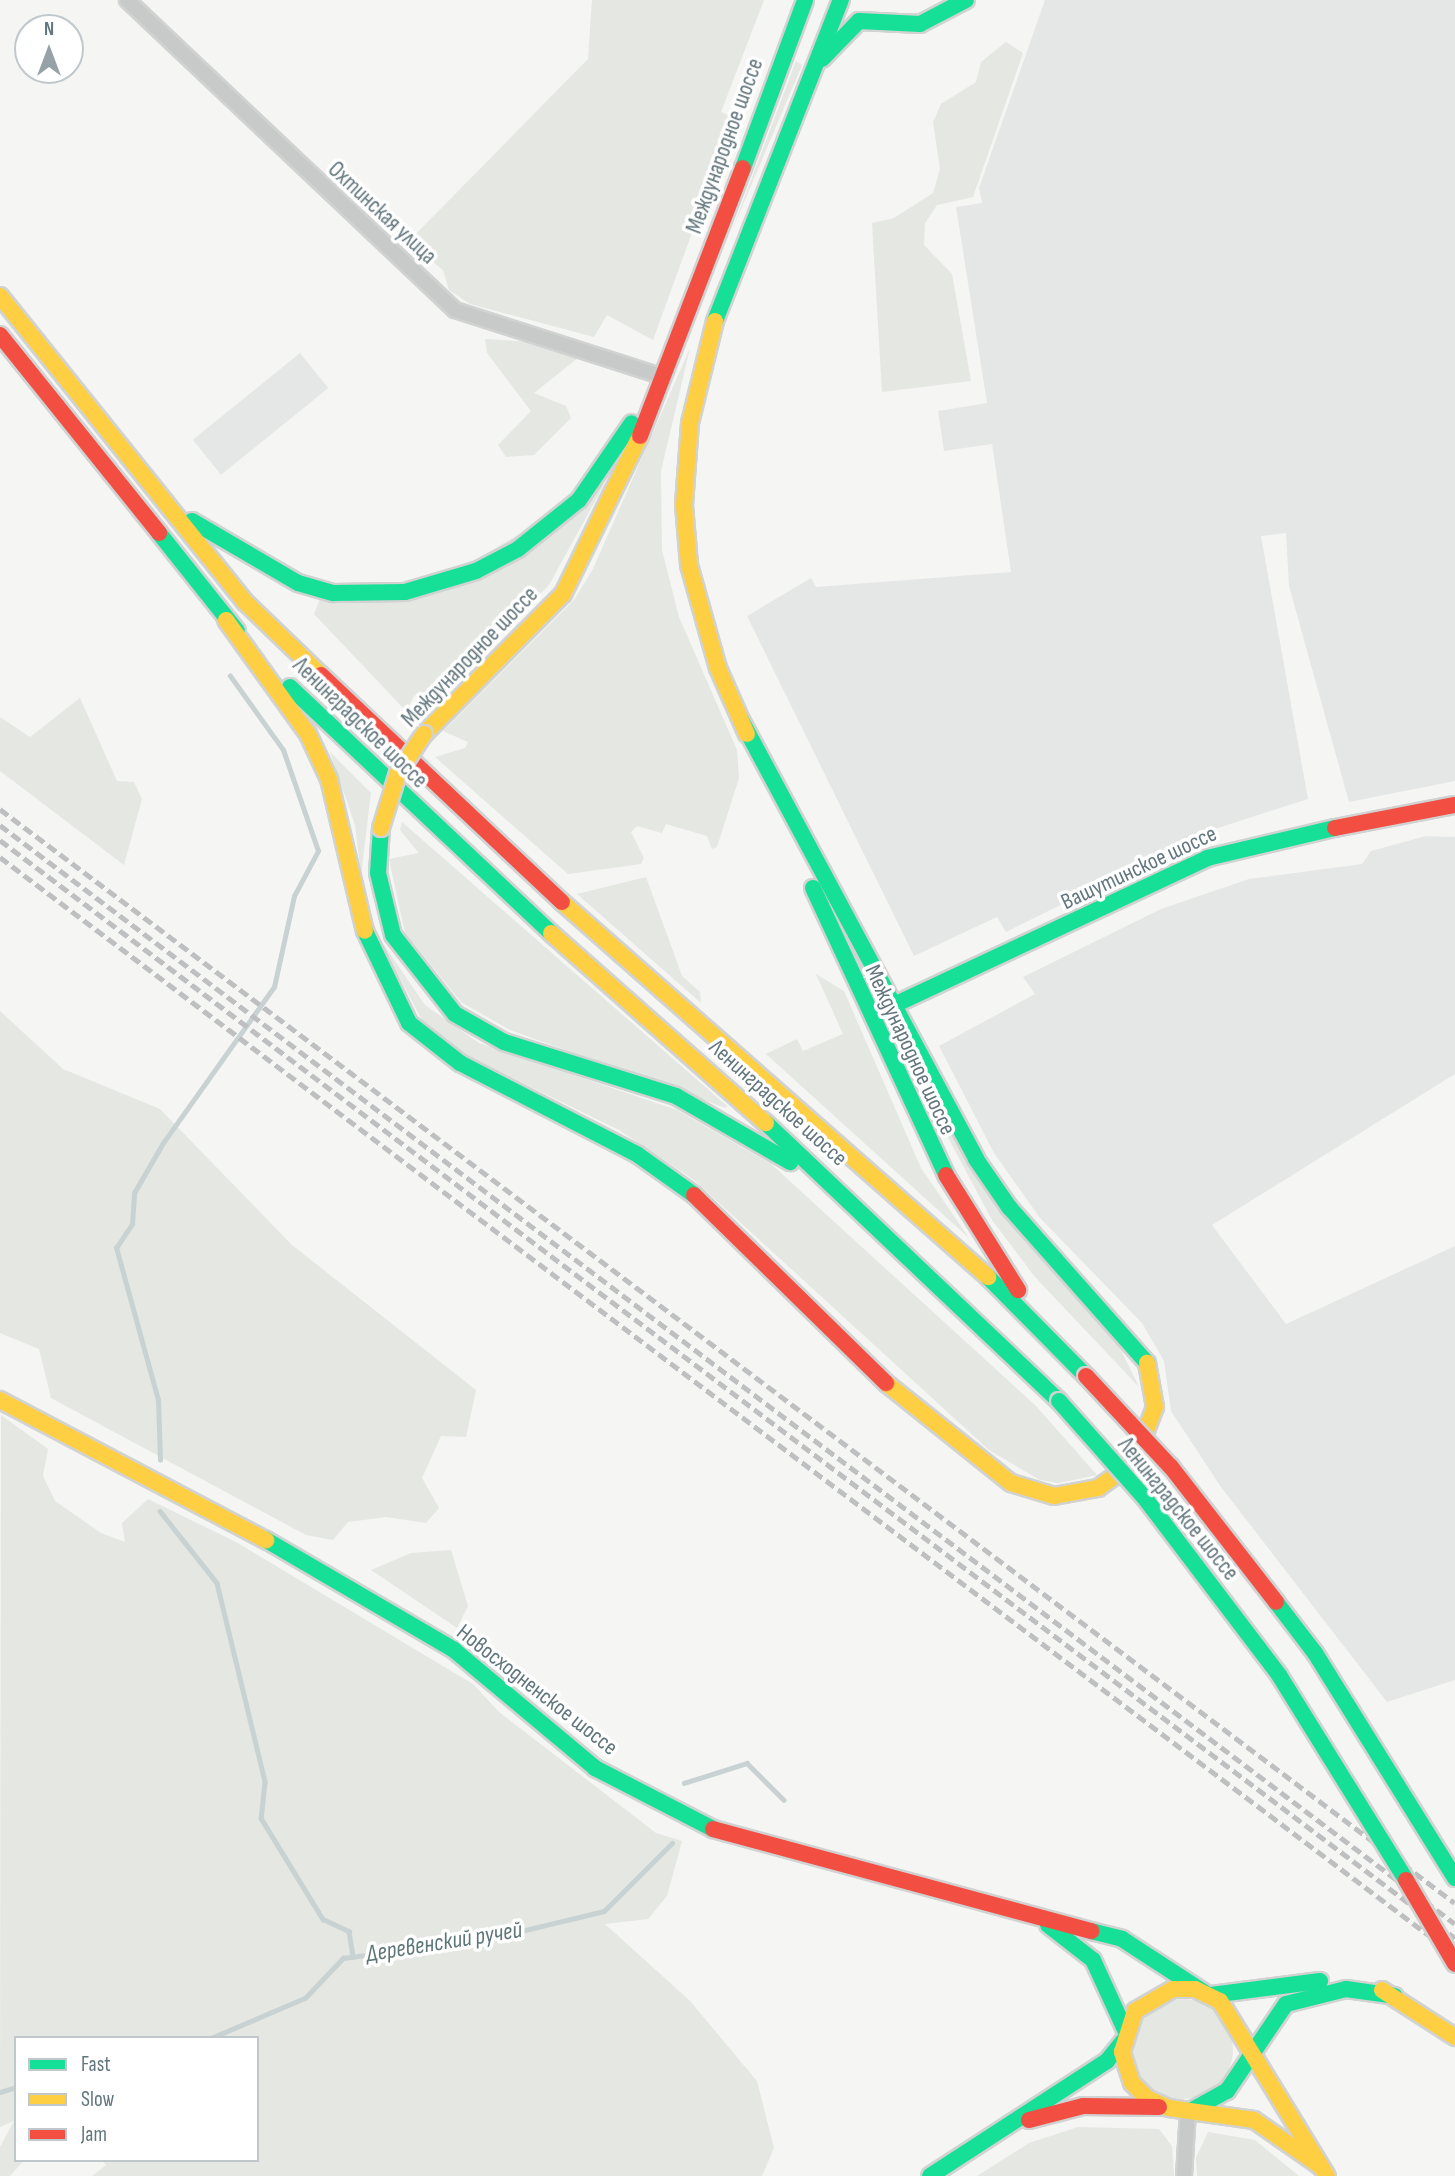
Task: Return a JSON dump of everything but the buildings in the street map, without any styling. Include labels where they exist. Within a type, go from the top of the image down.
[{"type":"main road","name":"Международное шоссе","points":[[805,0],[677,343],[624,474],[563,594],[424,734],[398,773],[381,828],[377,873],[393,935],[411,967],[455,1014],[504,1042],[676,1096],[749,1133],[906,1254]]},
{"type":"main road","name":"Международное шоссе","points":[[841,0],[706,343],[690,423],[684,505],[689,565],[701,617],[741,720],[930,1149],[957,1200],[1055,1342]]},
{"type":"main road","points":[[814,69],[859,21],[920,24],[965,3]]},
{"type":"main road","points":[[871,4],[898,22]]},
{"type":"main road","name":"Ленинградское шоссе","points":[[0,296],[244,601],[485,834],[1055,1342],[1171,1467],[1315,1653],[1455,1878]]},
{"type":"main road","name":"Ленинградское шоссе","points":[[0,335],[226,620],[456,848],[906,1254],[1059,1401],[1144,1497],[1279,1675],[1356,1791],[1455,1964]]},
{"type":"main road","points":[[164,501],[225,545],[298,583],[367,596],[438,584],[518,549],[579,500],[677,343]]},
{"type":"main road","points":[[226,620],[307,733],[329,779],[370,953],[409,1023],[460,1063],[638,1155],[690,1191],[908,1405],[1011,1483],[1054,1496],[1098,1488],[1134,1462],[1149,1436],[1155,1407],[1147,1363],[1009,1207],[976,1159],[896,1004],[741,720]]},
{"type":"main road","name":"Вашутинское шоссе","points":[[896,1004],[1208,858],[1258,842],[1455,805]]},
{"type":"main road","name":"Новосходненское шоссе","points":[[0,1400],[286,1552],[454,1650],[595,1768],[645,1799],[722,1833],[1040,1920],[1122,1938],[1208,1994]]},
{"type":"main road","name":"Новосходненское шоссе","points":[[1040,1920],[1093,1960],[1124,2036]]},
{"type":"main road","points":[[930,2176],[1107,2061],[1124,2036],[1136,2011],[1162,1992],[1208,1994],[1336,1979],[1395,1996],[1455,2036]]},
{"type":"main road","points":[[1188,2110],[1219,2098],[1251,2055],[1278,2009],[1295,1998],[1346,1989],[1395,1996]]},
{"type":"main road","points":[[1208,1994],[1228,2008],[1251,2055],[1324,2171]]},
{"type":"main road","points":[[1124,2036],[1132,2083],[1166,2108]]},
{"type":"main road","points":[[1239,2073],[1243,2037]]},
{"type":"main road","points":[[1004,2129],[1083,2106],[1188,2110],[1254,2120],[1295,2143],[1324,2171]]},
{"type":"street","name":"Охтинская улица","points":[[127,0],[455,310],[657,375]]},
{"type":"street","points":[[1184,2176],[1188,2110]]},
{"type":"shaded area","points":[[592,0],[764,0],[721,112],[734,117],[653,340],[607,315],[594,337],[470,304],[449,290],[443,270],[408,242],[588,59]]},
{"type":"shaded area","points":[[1045,0],[1455,0],[1455,781],[1349,802],[1289,586],[1286,533],[1261,536],[1308,799],[1215,829],[1006,932],[997,917],[914,956],[747,616],[811,578],[816,587],[1011,572],[992,444],[944,451],[938,411],[987,403],[956,207],[982,203],[979,188]]},
{"type":"shaded area","points":[[1006,42],[1023,53],[973,197],[937,205],[925,223],[924,245],[952,274],[971,381],[882,392],[872,223],[894,218],[933,193],[940,169],[933,122],[941,104],[976,82],[981,62]]},
{"type":"shaded area","points":[[796,61],[802,65],[731,233]]},
{"type":"shaded area","points":[[485,339],[533,342],[578,358],[534,393],[566,406],[571,418],[534,455],[506,457],[498,445],[531,411],[487,353]]},
{"type":"shaded area","points":[[690,348],[661,471],[662,550],[679,617],[737,750],[739,778],[717,847],[712,849],[707,836],[666,824],[662,833],[637,826],[631,832],[644,858],[641,864],[568,874],[435,757],[465,748],[468,742],[443,731],[574,600],[593,569]]},
{"type":"shaded area","points":[[300,353],[328,388],[221,475],[193,440]]},
{"type":"shaded area","points":[[605,483],[549,585],[424,709],[414,695],[407,712],[314,614],[320,599],[407,601]]},
{"type":"shaded area","points":[[80,698],[117,781],[134,782],[142,799],[124,865],[0,771],[0,717],[30,737]]},
{"type":"shaded area","points":[[330,752],[371,793],[361,875],[355,825]]},
{"type":"shaded area","points":[[402,822],[727,1106],[726,1108],[510,1030],[461,1002],[405,933],[389,859],[419,853],[400,830]]},
{"type":"shaded area","points":[[1426,836],[1455,837],[1455,1074],[1212,1225],[1286,1324],[1455,1246],[1455,1680],[1387,1702],[1221,1487],[1171,1411],[1164,1361],[1142,1323],[1040,1218],[994,1153],[939,1046],[1035,994],[1023,977],[1161,909],[1249,879],[1362,864],[1371,851]]},
{"type":"shaded area","points":[[646,877],[682,976],[700,992],[701,1003],[577,894]]},
{"type":"shaded area","points":[[375,932],[425,1005],[479,1043],[677,1110],[771,1164],[1036,1406],[1097,1475],[1059,1483],[1040,1480],[989,1450],[694,1180],[619,1130],[473,1059],[422,1020]]},
{"type":"shaded area","points":[[816,974],[844,991],[921,1168],[969,1238],[766,1054],[797,1039],[803,1051],[843,1034]]},
{"type":"shaded area","points":[[0,1011],[63,1069],[160,1109],[292,1245],[476,1390],[466,1437],[441,1436],[422,1478],[439,1508],[426,1523],[386,1517],[348,1522],[333,1540],[306,1535],[51,1398],[39,1349],[0,1333]]},
{"type":"shaded area","points":[[912,1054],[1119,1346],[1139,1387],[1035,1277],[992,1220],[905,1057]]},
{"type":"shaded area","points":[[1,1415],[48,1449],[43,1476],[55,1501],[101,1533],[125,1542],[122,1523],[148,1499],[236,1542],[473,1684],[499,1712],[656,1833],[682,1841],[667,1896],[648,1919],[605,1924],[690,2001],[757,2081],[774,2148],[762,2176],[92,2176],[106,2165],[104,2162],[259,2162],[259,2036],[14,2036],[14,2121],[0,2127]]},
{"type":"shaded area","points":[[451,1550],[468,1606],[457,1628],[371,1570],[411,1553]]},
{"type":"shaded area","points":[[1183,1999],[1202,2003],[1218,2014],[1229,2030],[1233,2049],[1229,2068],[1218,2084],[1202,2095],[1183,2099],[1164,2095],[1148,2084],[1137,2068],[1133,2049],[1137,2030],[1148,2014],[1164,2003]]},
{"type":"shaded area","points":[[14,2121],[14,2162],[22,2162],[10,2176],[0,2176],[0,2147]]},
{"type":"shaded area","points":[[1078,2127],[1159,2129],[1172,2146],[1174,2176],[977,2176],[1029,2143]]},
{"type":"shaded area","points":[[1208,2132],[1255,2140],[1299,2176],[1197,2176],[1196,2158]]},
{"type":"waterway","points":[[160,1460],[158,1400],[116,1248],[132,1224],[134,1193],[163,1143],[274,987],[294,896],[318,851],[283,750],[230,676]]},
{"type":"waterway","points":[[160,1511],[217,1583],[265,1782],[261,1818],[323,1919],[349,1931],[353,1957]]},
{"type":"waterway","name":"Деревенский ручей","points":[[684,1783],[747,1763],[784,1800]]},
{"type":"waterway","name":"Деревенский ручей","points":[[216,2036],[305,1998],[343,1958],[484,1940],[604,1911],[672,1843]]},
{"type":"waterway","name":"Деревенский ручей","points":[[0,2092],[14,2088]]},
{"type":"railway","points":[[0,809],[1455,1903]]},
{"type":"railway","points":[[0,825],[1455,1924]]},
{"type":"railway","points":[[0,840],[1455,1938]]},
{"type":"railway","points":[[0,857],[1455,1955]]},
{"type":"traffic: fast","points":[[743,168],[805,0]]},
{"type":"traffic: fast","points":[[715,321],[841,0]]},
{"type":"traffic: fast","points":[[822,59],[859,21],[920,24],[966,0]]},
{"type":"traffic: fast","points":[[192,521],[298,583],[334,593],[405,592],[476,571],[518,549],[579,500],[632,423]]},
{"type":"traffic: fast","points":[[159,533],[237,631]]},
{"type":"traffic: fast","points":[[290,687],[551,933]]},
{"type":"traffic: fast","points":[[741,720],[976,1159],[1009,1207],[1147,1363]]},
{"type":"traffic: fast","points":[[381,828],[378,873],[393,935],[455,1014],[504,1042],[676,1096],[790,1162]]},
{"type":"traffic: fast","points":[[896,1004],[1207,858],[1335,828]]},
{"type":"traffic: fast","points":[[813,888],[946,1175]]},
{"type":"traffic: fast","points":[[365,931],[409,1023],[460,1063],[638,1155],[694,1195]]},
{"type":"traffic: fast","points":[[766,1123],[1059,1401]]},
{"type":"traffic: fast","points":[[988,1277],[1086,1376]]},
{"type":"traffic: fast","points":[[1059,1401],[1144,1497],[1279,1675],[1406,1880]]},
{"type":"traffic: fast","points":[[266,1540],[454,1650],[595,1768],[713,1829]]},
{"type":"traffic: fast","points":[[1276,1602],[1315,1653],[1455,1878]]},
{"type":"traffic: fast","points":[[1048,1925],[1093,1960],[1125,2030]]},
{"type":"traffic: fast","points":[[1091,1931],[1122,1939],[1205,1993]]},
{"type":"traffic: fast","points":[[1211,1995],[1320,1981]]},
{"type":"traffic: fast","points":[[1194,2109],[1227,2091],[1286,2004],[1346,1989],[1395,1996]]},
{"type":"traffic: fast","points":[[930,2176],[1107,2061],[1123,2041]]},
{"type":"traffic: slow","points":[[0,296],[244,601],[321,675]]},
{"type":"traffic: slow","points":[[715,321],[690,423],[684,505],[689,565],[718,668],[747,734]]},
{"type":"traffic: slow","points":[[424,734],[563,594],[640,436]]},
{"type":"traffic: slow","points":[[226,620],[308,734],[329,779],[365,931]]},
{"type":"traffic: slow","points":[[381,828],[398,773],[424,734]]},
{"type":"traffic: slow","points":[[562,902],[988,1277]]},
{"type":"traffic: slow","points":[[551,933],[766,1123]]},
{"type":"traffic: slow","points":[[886,1383],[1011,1483],[1054,1496],[1098,1488],[1134,1462],[1155,1407],[1147,1363]]},
{"type":"traffic: slow","points":[[0,1400],[266,1540]]},
{"type":"traffic: slow","points":[[1320,2166],[1254,2120],[1169,2108],[1147,2098],[1132,2083],[1122,2052],[1135,2011],[1173,1989],[1195,1989],[1220,2001],[1327,2176]]},
{"type":"traffic: slow","points":[[1382,1990],[1455,2037]]},
{"type":"traffic: jam","points":[[640,436],[743,168]]},
{"type":"traffic: jam","points":[[0,335],[159,533]]},
{"type":"traffic: jam","points":[[321,675],[562,902]]},
{"type":"traffic: jam","points":[[1335,828],[1455,805]]},
{"type":"traffic: jam","points":[[946,1175],[1018,1290]]},
{"type":"traffic: jam","points":[[694,1195],[886,1383]]},
{"type":"traffic: jam","points":[[1086,1376],[1171,1467],[1276,1602]]},
{"type":"traffic: jam","points":[[713,1829],[1091,1931]]},
{"type":"traffic: jam","points":[[1406,1880],[1455,1964]]},
{"type":"traffic: jam","points":[[1029,2120],[1083,2106],[1159,2107]]}]
